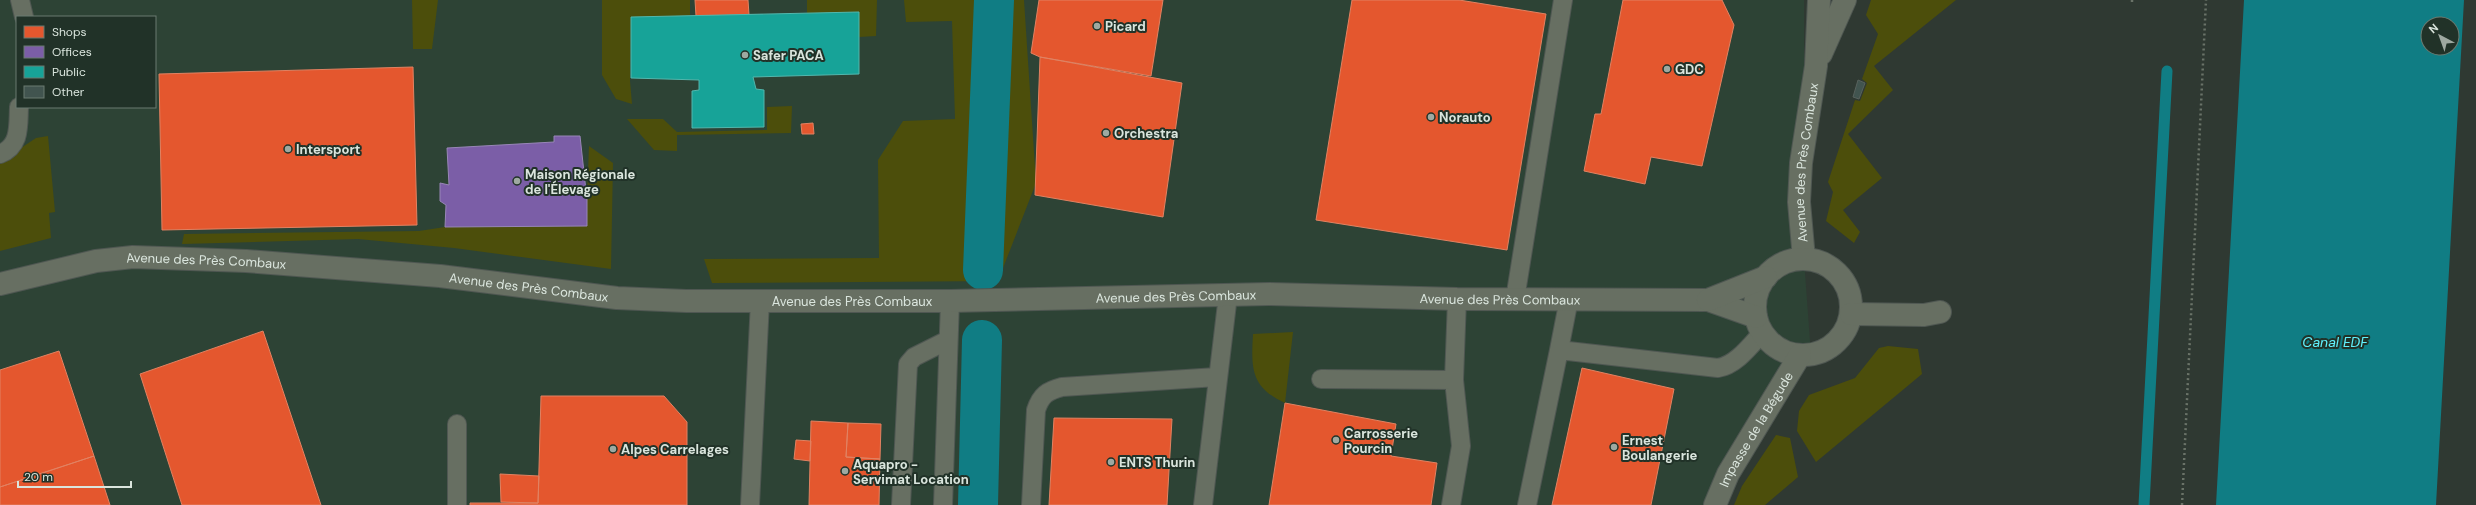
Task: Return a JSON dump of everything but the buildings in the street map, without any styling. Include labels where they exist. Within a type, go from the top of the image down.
[{"type":"street","name":"Avenue des Près Combaux","points":[[1804,259],[1799,202],[1801,163],[1816,66],[1819,0]]},
{"type":"street","name":"Avenue des Près Combaux","points":[[1816,66],[1845,0]]},
{"type":"street","name":"Avenue des Près Combaux","points":[[0,284],[96,260],[133,257],[246,261],[440,276],[617,298],[760,301],[950,301],[1228,295],[1457,299],[1708,300],[1766,277]]},
{"type":"street","points":[[1804,259],[1820,262],[1834,270],[1841,278],[1850,298],[1851,314],[1846,329],[1838,341],[1826,350],[1811,355],[1800,356],[1786,352],[1772,345],[1759,325],[1755,302],[1759,288],[1766,277],[1777,267],[1790,261],[1804,259]]},
{"type":"street","name":"Avenue des Près Combaux","points":[[1708,300],[1759,325]]},
{"type":"street","points":[[1851,314],[1924,315],[1940,312]]},
{"type":"street","name":"Impasse de la Bégude","points":[[1715,505],[1728,474],[1800,356]]},
{"type":"lane","points":[[20,0],[24,16]]},
{"type":"lane","points":[[1515,299],[1563,0]]},
{"type":"lane","points":[[0,154],[11,147],[18,135],[19,108]]},
{"type":"lane","points":[[1202,505],[1228,295]]},
{"type":"lane","points":[[1451,505],[1461,446],[1454,380],[1457,299]]},
{"type":"lane","points":[[1527,505],[1569,299]]},
{"type":"lane","points":[[750,505],[760,301]]},
{"type":"lane","points":[[943,505],[950,301]]},
{"type":"lane","points":[[1559,350],[1718,368],[1727,366],[1734,360],[1759,325]]},
{"type":"lane","points":[[901,505],[908,364],[914,357],[948,340]]},
{"type":"lane","points":[[1030,505],[1036,410],[1040,399],[1049,390],[1062,387],[1217,377]]},
{"type":"lane","points":[[1321,378],[1454,380]]},
{"type":"lane","points":[[456,505],[457,424]]},
{"type":"path","points":[[2182,505],[2206,0]]},
{"type":"shaded area","points":[[0,0],[1804,0],[1804,259],[1811,355],[1717,498],[1715,505],[0,505]]},
{"type":"shaded area","points":[[412,0],[438,0],[432,49],[413,49]]},
{"type":"shaded area","points":[[602,0],[690,0],[690,17],[631,17],[630,81],[632,104],[616,99],[602,75]]},
{"type":"shaded area","points":[[807,0],[877,0],[876,36],[859,37],[859,12],[807,14]]},
{"type":"shaded area","points":[[904,0],[980,0],[981,69],[991,70],[995,0],[1024,0],[1036,183],[998,281],[712,283],[704,259],[879,258],[878,160],[903,121],[955,119],[952,21],[906,22]]},
{"type":"shaded area","points":[[1871,0],[1956,0],[1874,66],[1893,90],[1848,134],[1882,178],[1843,210],[1860,232],[1854,243],[1826,221],[1833,192],[1828,182],[1855,100],[1860,101],[1867,83],[1862,79],[1878,34],[1866,15]]},
{"type":"shaded area","points":[[792,106],[791,133],[677,135],[677,151],[654,150],[627,119],[663,119],[677,132],[767,130],[767,107]]},
{"type":"shaded area","points":[[48,136],[55,212],[49,213],[51,238],[0,251],[0,162],[36,138]]},
{"type":"shaded area","points":[[589,146],[613,163],[611,269],[454,248],[358,239],[182,244],[184,234],[419,231],[445,227],[586,226]]},
{"type":"shaded area","points":[[1293,332],[1285,403],[1274,397],[1259,383],[1253,367],[1253,334]]},
{"type":"shaded area","points":[[970,333],[999,335],[996,505],[965,505]]},
{"type":"shaded area","points":[[1888,346],[1918,349],[1922,374],[1816,462],[1797,431],[1799,411],[1809,395],[1855,378],[1879,348]]},
{"type":"shaded area","points":[[1776,435],[1790,438],[1798,477],[1765,505],[1734,505],[1742,486]]},
{"type":"water","name":"Canal EDF","points":[[2244,0],[2464,0],[2436,505],[2216,505]]},
{"type":"waterway","points":[[983,270],[994,0]]},
{"type":"waterway","points":[[2144,505],[2167,71]]},
{"type":"waterway","points":[[978,505],[982,340]]},
{"type":"place","name":"Picard","points":[[1097,26]]},
{"type":"place","name":"Safer PACA","points":[[745,55]]},
{"type":"place","name":"GDC","points":[[1667,69]]},
{"type":"place","name":"Norauto","points":[[1431,117]]},
{"type":"place","name":"Orchestra","points":[[1106,133]]},
{"type":"place","name":"Intersport","points":[[288,149]]},
{"type":"place","name":"Maison Régionale de l'Élevage","points":[[517,181]]},
{"type":"place","name":"Carrosserie Pourcin","points":[[1336,440]]},
{"type":"place","name":"Ernest Boulangerie","points":[[1614,447]]},
{"type":"place","name":"Alpes Carrelages","points":[[613,449]]},
{"type":"place","name":"ENTS Thurin","points":[[1111,462]]},
{"type":"place","name":"Aquapro - Servimat Location","points":[[845,471]]}]
